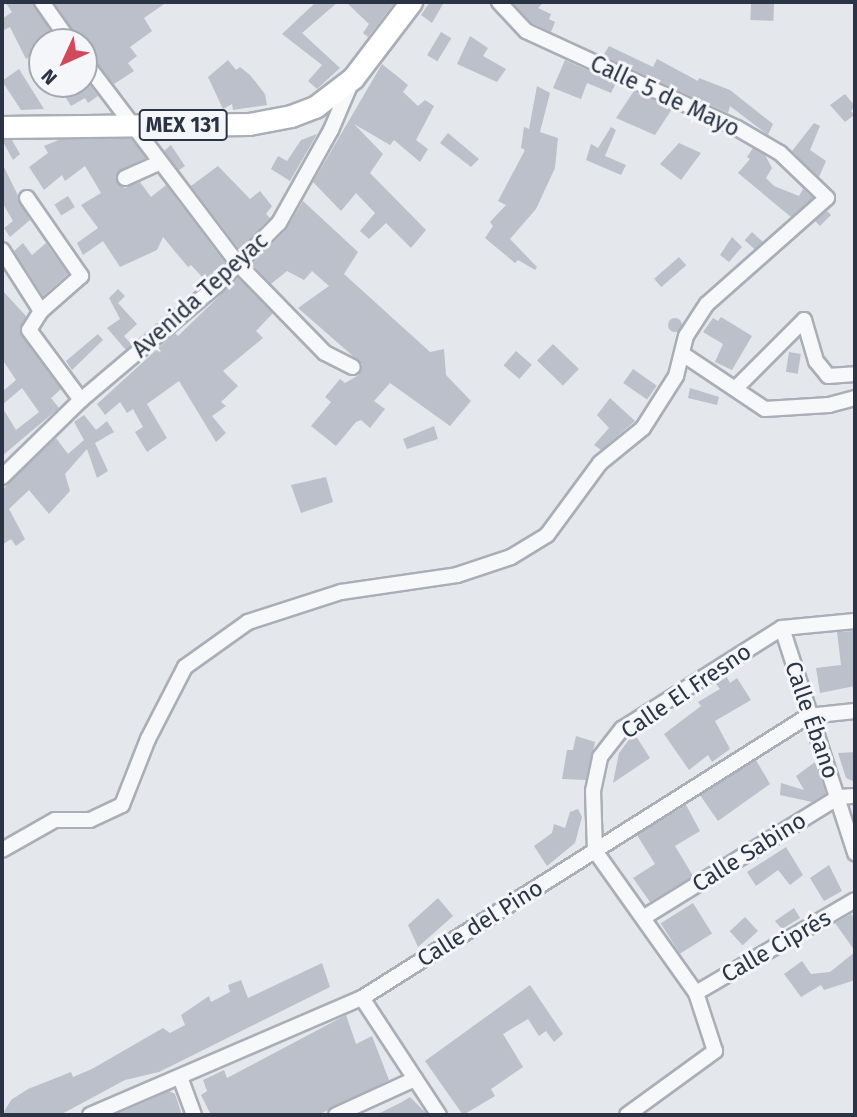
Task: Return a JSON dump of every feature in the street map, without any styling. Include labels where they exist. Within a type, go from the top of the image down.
[{"type":"main road","name":"MEX 131","points":[[2,127],[249,124],[291,116],[315,107],[353,78],[411,2]]},
{"type":"street","points":[[42,2],[60,28]]},
{"type":"street","name":"Calle 5 de Mayo","points":[[499,2],[526,31],[737,128],[780,153],[827,198],[707,304],[686,336],[684,355]]},
{"type":"street","name":"Avenida Tepeyac","points":[[3,471],[238,264],[279,223],[331,130],[353,78]]},
{"type":"street","points":[[98,81],[238,264],[325,353],[353,368]]},
{"type":"street","points":[[125,178],[159,163]]},
{"type":"street","points":[[27,198],[81,276],[41,311],[29,330],[81,400]]},
{"type":"street","points":[[2,250],[41,311]]},
{"type":"street","points":[[736,388],[804,320],[816,361],[828,376],[855,374]]},
{"type":"street","points":[[2,850],[55,820],[90,820],[122,805],[148,739],[185,667],[248,622],[341,592],[457,575],[511,557],[547,535],[600,463],[643,428],[684,355],[765,409],[829,405],[855,398]]},
{"type":"street","name":"Calle El Fresno","points":[[595,850],[593,791],[600,757],[622,729],[782,628],[855,621]]},
{"type":"street","name":"Calle Ébano","points":[[782,628],[808,716],[839,797],[855,853]]},
{"type":"street","name":"Calle del Pino","points":[[90,1115],[362,998],[808,716],[855,711]]},
{"type":"street","name":"Calle Sabino","points":[[646,916],[839,797],[855,796]]},
{"type":"street","points":[[595,850],[646,916],[696,993],[715,1051],[627,1115]]},
{"type":"street","name":"Calle Ciprés","points":[[696,993],[855,900]]},
{"type":"street","points":[[362,998],[439,1115]]},
{"type":"street","points":[[180,1077],[194,1115]]},
{"type":"street","points":[[336,1115],[415,1079]]},
{"type":"building","points":[[5,2],[33,2],[49,28],[28,28],[26,59],[10,27],[2,31],[2,19],[12,12]]},
{"type":"building","points":[[54,2],[167,2],[144,18],[152,31],[130,47],[137,56],[128,63],[134,71],[114,84],[98,67],[98,28],[71,28]]},
{"type":"building","points":[[316,2],[338,2],[302,33],[340,68],[317,89],[308,81],[322,65],[282,34]]},
{"type":"building","points":[[346,2],[395,2],[368,37],[363,33],[369,24]]},
{"type":"building","points":[[430,2],[444,2],[432,23],[421,15]]},
{"type":"building","points":[[512,2],[544,2],[538,8],[551,14],[549,19],[555,22],[551,32],[532,23]]},
{"type":"building","points":[[751,3],[774,4],[773,21],[750,20]]},
{"type":"building","points":[[441,32],[451,38],[437,61],[427,55]]},
{"type":"building","points":[[470,36],[488,48],[483,56],[506,69],[497,82],[457,64]]},
{"type":"building","points":[[609,46],[653,67],[657,59],[698,81],[699,78],[730,90],[773,124],[768,135],[730,106],[728,113],[603,56]]},
{"type":"building","points":[[228,60],[236,70],[240,67],[250,75],[265,94],[267,105],[233,110],[232,104],[223,109],[208,77]]},
{"type":"building","points":[[565,60],[616,83],[611,93],[587,83],[581,99],[553,88]]},
{"type":"building","points":[[382,64],[408,85],[403,92],[418,106],[425,100],[434,106],[416,140],[428,149],[420,162],[394,140],[390,145],[354,124],[383,154],[370,173],[426,230],[411,248],[386,223],[369,239],[360,231],[375,213],[356,193],[341,211],[313,182]]},
{"type":"building","points":[[19,69],[28,83],[28,98],[37,98],[44,109],[21,110],[2,81]]},
{"type":"building","points":[[537,86],[550,93],[540,132],[558,138],[555,168],[536,209],[510,239],[537,267],[535,270],[518,260],[515,263],[485,238],[493,226],[490,222],[506,205],[498,201],[525,150],[521,148],[524,127],[529,129]]},
{"type":"building","points":[[634,91],[672,109],[655,135],[616,118]]},
{"type":"building","points":[[845,94],[855,106],[851,111],[854,115],[845,122],[830,105]]},
{"type":"building","points":[[66,98],[85,98],[71,106]]},
{"type":"building","points":[[814,123],[820,126],[810,150],[826,161],[819,177],[792,151]]},
{"type":"building","points":[[611,127],[616,130],[605,156],[626,165],[621,175],[586,160],[591,144],[598,148]]},
{"type":"building","points":[[448,133],[479,159],[471,167],[440,143]]},
{"type":"building","points":[[317,134],[290,181],[271,169],[278,156],[287,161],[301,140]]},
{"type":"building","points":[[61,139],[131,139],[146,158],[118,172],[117,182],[125,188],[140,182],[151,197],[166,185],[225,263],[205,280],[191,265],[188,267],[163,237],[157,250],[120,267],[103,241],[83,255],[77,243],[98,228],[81,205],[101,193],[85,166],[65,181],[62,175],[44,190],[29,167],[48,153],[44,146]]},
{"type":"building","points":[[2,140],[12,140],[20,154],[13,160]]},
{"type":"building","points":[[679,143],[701,153],[681,180],[660,164]]},
{"type":"building","points":[[171,145],[185,166],[179,170],[164,151]]},
{"type":"building","points":[[753,148],[765,155],[772,168],[766,178],[774,186],[799,196],[803,189],[813,198],[791,217],[738,173],[750,159],[747,157]]},
{"type":"building","points":[[2,163],[30,220],[10,237],[4,228],[13,221],[2,202]]},
{"type":"building","points":[[218,166],[250,199],[260,191],[272,206],[266,214],[270,218],[239,249],[191,186]]},
{"type":"building","points":[[68,196],[75,207],[61,216],[54,204]]},
{"type":"building","points":[[303,201],[358,252],[344,274],[430,352],[444,349],[446,375],[471,401],[450,426],[390,383],[374,401],[385,409],[370,428],[361,420],[356,422],[336,446],[311,426],[331,402],[325,397],[340,379],[345,383],[359,375],[362,364],[298,308],[329,286],[312,271],[304,280],[287,271],[271,284],[252,264],[286,230]]},
{"type":"building","points":[[827,211],[831,215],[820,226],[815,221]]},
{"type":"building","points":[[752,232],[763,242],[756,250],[745,240]]},
{"type":"building","points":[[732,237],[742,247],[729,262],[720,255]]},
{"type":"building","points":[[23,243],[32,255],[46,243],[68,274],[43,296],[14,251]]},
{"type":"building","points":[[679,257],[686,265],[661,287],[654,279]]},
{"type":"building","points":[[238,278],[273,313],[256,331],[263,338],[223,371],[238,386],[221,402],[226,406],[212,416],[226,433],[216,442],[179,381],[147,404],[167,438],[147,452],[135,432],[143,427],[133,409],[127,413],[120,402],[105,415],[97,404],[175,333],[178,336]]},
{"type":"building","points":[[118,289],[125,296],[118,303],[137,324],[124,336],[132,345],[126,350],[107,328],[120,319],[109,298]]},
{"type":"building","points":[[2,290],[26,316],[21,335],[61,389],[51,398],[59,408],[2,456],[2,407],[16,430],[39,412],[22,388],[2,405],[2,392],[16,380],[2,359]]},
{"type":"building","points":[[721,317],[752,336],[732,370],[715,362],[723,344],[703,332],[713,318],[718,321]]},
{"type":"building","points":[[672,318],[678,318],[682,325],[678,332],[672,332],[668,328],[668,322]]},
{"type":"building","points":[[98,334],[103,340],[72,370],[66,361]]},
{"type":"building","points":[[553,344],[579,369],[563,386],[537,361]]},
{"type":"building","points":[[516,351],[532,365],[519,379],[504,365]]},
{"type":"building","points":[[789,352],[801,354],[798,374],[786,372]]},
{"type":"building","points":[[633,369],[657,386],[647,400],[623,383]]},
{"type":"building","points":[[690,388],[719,397],[717,405],[688,398]]},
{"type":"building","points":[[610,398],[635,421],[601,450],[594,445],[609,428],[597,415]]},
{"type":"building","points":[[84,415],[96,430],[107,421],[114,432],[95,443],[108,471],[97,478],[87,449],[65,474],[70,491],[49,514],[29,490],[9,509],[25,539],[16,546],[11,539],[2,545],[2,490],[56,438],[68,454],[84,440],[74,422]]},
{"type":"building","points":[[434,426],[438,439],[407,449],[403,439]]},
{"type":"building","points":[[326,477],[333,502],[301,513],[291,485]]},
{"type":"building","points":[[854,631],[855,686],[820,693],[816,668],[841,665],[837,632]]},
{"type":"building","points":[[727,677],[730,683],[737,678],[751,700],[715,721],[730,749],[712,762],[708,755],[689,770],[664,734],[701,706],[698,702],[720,689],[716,684]]},
{"type":"building","points":[[634,733],[650,758],[613,783],[619,753]]},
{"type":"building","points":[[576,736],[595,742],[586,780],[562,779],[567,750],[573,750]]},
{"type":"building","points":[[855,752],[855,782],[846,778],[838,753]]},
{"type":"building","points":[[756,760],[770,784],[718,821],[700,795]]},
{"type":"building","points":[[815,762],[826,794],[812,802],[780,795],[781,783],[804,790],[796,776]]},
{"type":"building","points":[[686,805],[700,831],[675,846],[693,876],[650,902],[633,878],[655,864],[637,835]]},
{"type":"building","points":[[578,809],[582,817],[575,843],[547,866],[534,846],[552,833],[554,824],[565,828],[570,812]]},
{"type":"building","points":[[786,847],[803,875],[790,885],[778,870],[756,886],[747,872]]},
{"type":"building","points":[[829,865],[842,891],[824,901],[810,878]]},
{"type":"building","points":[[438,898],[453,916],[418,947],[408,925]]},
{"type":"building","points":[[693,903],[712,934],[680,954],[661,923]]},
{"type":"building","points":[[794,908],[800,918],[782,929],[775,921]]},
{"type":"building","points":[[851,914],[855,919],[855,951],[835,923]]},
{"type":"building","points":[[745,917],[758,931],[743,945],[730,931]]},
{"type":"building","points":[[855,952],[855,980],[824,990],[821,985],[801,997],[784,974],[802,961],[811,974],[830,972]]},
{"type":"building","points":[[322,963],[330,987],[159,1072],[125,1080],[60,1115],[2,1115],[11,1100],[28,1089],[71,1072],[73,1077],[163,1028],[170,1033],[185,1025],[181,1015],[209,996],[211,1002],[230,992],[228,985],[241,980],[248,998]]},
{"type":"building","points":[[530,985],[563,1034],[554,1042],[546,1031],[539,1036],[528,1019],[503,1034],[523,1067],[491,1089],[495,1096],[463,1115],[425,1061]]},
{"type":"building","points":[[346,1015],[356,1044],[372,1036],[389,1080],[318,1115],[211,1115],[201,1095],[207,1091],[203,1080],[224,1070],[227,1078]]},
{"type":"building","points":[[169,1091],[175,1094],[182,1115],[115,1115]]},
{"type":"building","points":[[410,1097],[428,1115],[376,1115],[402,1102]]}]
